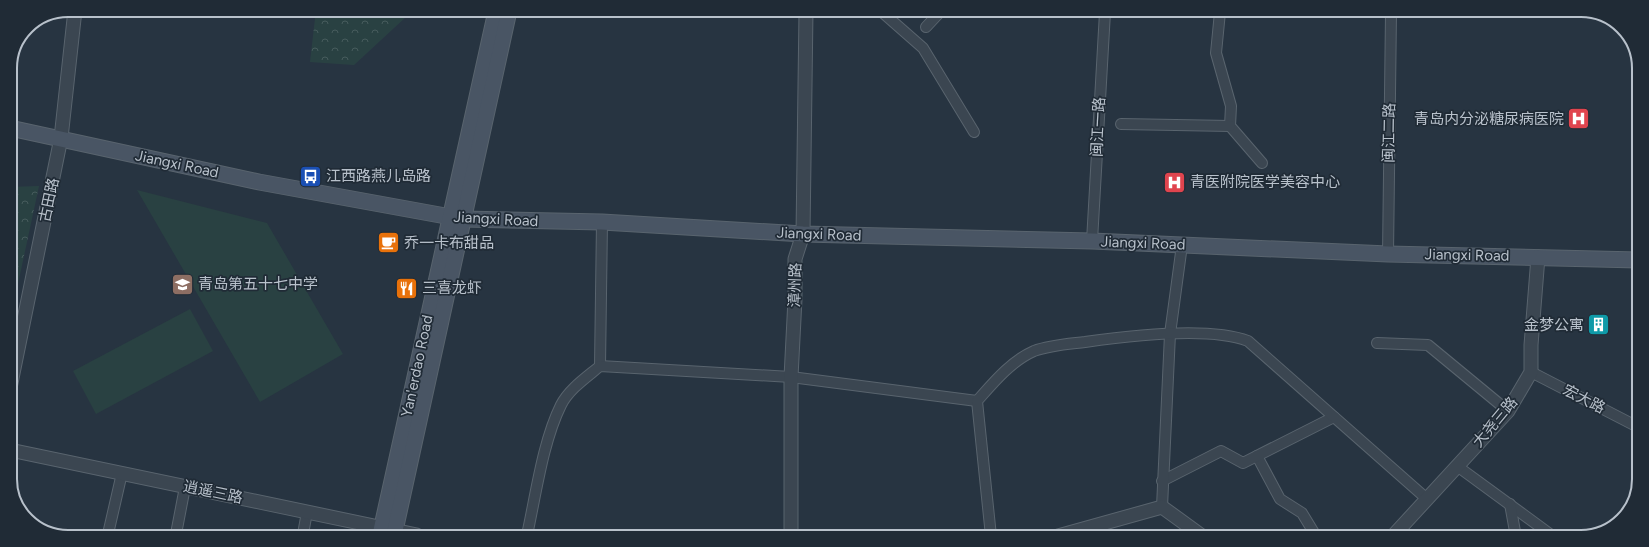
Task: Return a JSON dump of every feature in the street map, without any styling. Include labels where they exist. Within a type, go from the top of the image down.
[{"type":"main road","name":"Yan'erdao Road","points":[[388,530],[456,218],[495,17]]},
{"type":"main road","name":"Yan'erdao Road","points":[[456,218],[507,17]]},
{"type":"main road","name":"Jiangxi Road","points":[[17,129],[259,182],[456,218],[602,222],[803,234],[1092,241],[1388,254],[1632,260]]},
{"type":"street","name":"古田路","points":[[17,354],[61,138],[74,17]]},
{"type":"street","name":"漳州路","points":[[791,530],[791,377],[795,299],[795,259],[803,234],[806,17]]},
{"type":"street","points":[[888,17],[923,48],[974,132]]},
{"type":"street","points":[[926,28],[936,17]]},
{"type":"street","name":"闽江一路","points":[[1092,241],[1105,17]]},
{"type":"street","points":[[1220,17],[1216,53],[1231,106],[1230,126],[1262,163]]},
{"type":"street","name":"闽江二路","points":[[1388,254],[1390,17]]},
{"type":"street","points":[[1121,124],[1230,126]]},
{"type":"street","points":[[600,366],[602,222]]},
{"type":"street","points":[[1162,507],[1162,481],[1170,334],[1182,245]]},
{"type":"street","name":"大尧三路","points":[[1398,530],[1508,411],[1531,372],[1538,257]]},
{"type":"street","points":[[990,530],[977,401],[993,383],[1009,368],[1034,351],[1053,346],[1105,339],[1170,334],[1214,334],[1236,337],[1248,341],[1427,499]]},
{"type":"street","points":[[1377,343],[1428,345],[1508,411]]},
{"type":"street","points":[[528,530],[549,436],[562,404],[581,382],[600,366],[791,377],[977,401]]},
{"type":"street","name":"宏大路","points":[[1531,372],[1632,424]]},
{"type":"street","points":[[1162,481],[1221,452],[1243,463],[1334,417]]},
{"type":"street","name":"逍遥三路","points":[[17,451],[307,512],[384,530]]},
{"type":"street","points":[[1257,456],[1280,498],[1302,513],[1312,530]]},
{"type":"street","points":[[1457,466],[1545,530]]},
{"type":"street","points":[[109,530],[122,473]]},
{"type":"street","points":[[177,530],[185,486]]},
{"type":"street","points":[[1510,504],[1515,530]]},
{"type":"street","points":[[1080,530],[1162,507]]},
{"type":"street","points":[[1162,507],[1194,530]]},
{"type":"street","points":[[304,530],[307,512]]},
{"type":"green space","points":[[315,17],[406,17],[354,65],[310,62]]},
{"type":"green space","points":[[39,186],[17,288],[17,187]]},
{"type":"green space","points":[[137,190],[267,223],[343,354],[260,402]]},
{"type":"green space","points":[[190,309],[213,351],[96,414],[73,371]]},
{"type":"place","name":"青岛内分泌糖尿病医院","points":[[1579,119]]},
{"type":"place","name":"江西路燕儿岛路","points":[[311,176]]},
{"type":"place","name":"青医附院医学美容中心","points":[[1175,182]]},
{"type":"place","name":"乔一卡布甜品","points":[[388,243]]},
{"type":"place","name":"青岛第五十七中学","points":[[182,284]]},
{"type":"place","name":"三喜龙虾","points":[[406,288]]},
{"type":"place","name":"金梦公寓","points":[[1599,325]]}]
